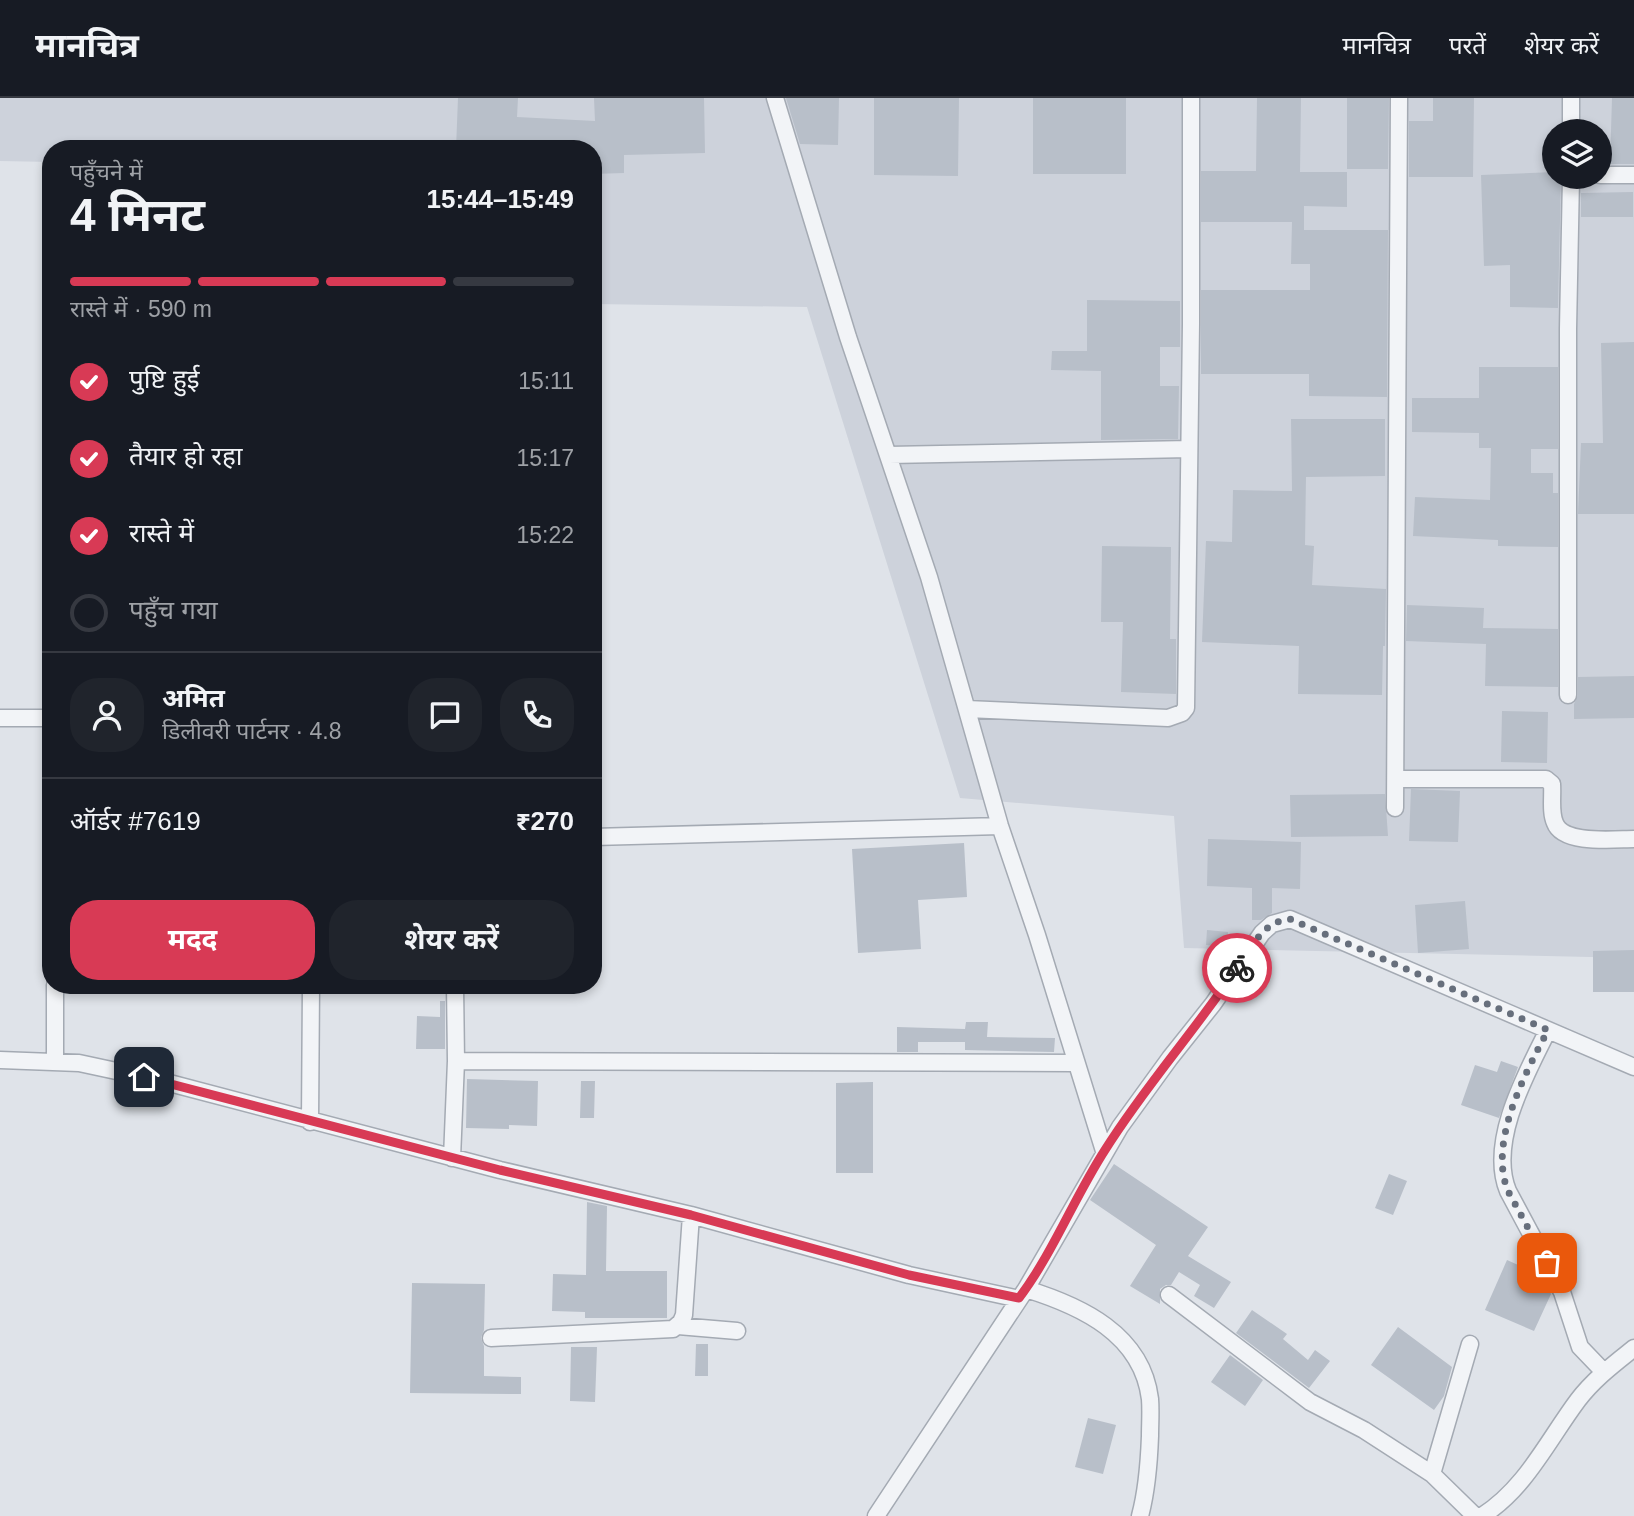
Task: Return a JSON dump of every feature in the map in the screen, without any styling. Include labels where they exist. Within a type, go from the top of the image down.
[{"type":"street","points":[[775,98],[844,325],[929,577],[1000,826],[1104,1151]]},
{"type":"street","points":[[967,709],[1168,718],[1182,713],[1186,708],[1191,98]]},
{"type":"street","points":[[1395,807],[1399,98]]},
{"type":"street","points":[[1571,98],[1571,119]]},
{"type":"street","points":[[1612,175],[1634,175]]},
{"type":"street","points":[[1568,695],[1571,189]]},
{"type":"street","points":[[888,456],[1189,449]]},
{"type":"street","points":[[0,718],[42,718]]},
{"type":"street","points":[[1396,779],[1546,779],[1552,784],[1554,820],[1560,831],[1578,839],[1634,839]]},
{"type":"street","points":[[602,837],[1000,826]]},
{"type":"street","points":[[876,1516],[1023,1294],[1104,1151],[1262,933],[1280,920],[1290,919],[1302,923],[1634,1067]]},
{"type":"street","points":[[55,994],[55,1060]]},
{"type":"street","points":[[310,1122],[312,994]]},
{"type":"street","points":[[452,1158],[456,1061],[455,994]]},
{"type":"street","points":[[1548,1030],[1514,1101],[1504,1146],[1502,1174],[1508,1191],[1562,1292],[1575,1339],[1586,1355],[1604,1372]]},
{"type":"street","points":[[0,1060],[55,1060],[167,1082],[310,1122],[691,1215],[909,1275],[1067,1303],[1108,1325],[1125,1343],[1142,1370],[1150,1400],[1150,1417],[1148,1470],[1140,1516]]},
{"type":"street","points":[[456,1061],[1075,1063]]},
{"type":"street","points":[[678,1326],[684,1315],[691,1215]]},
{"type":"street","points":[[1169,1295],[1310,1402],[1380,1439],[1432,1474],[1475,1516]]},
{"type":"street","points":[[491,1338],[667,1330],[678,1326],[737,1331]]},
{"type":"street","points":[[1432,1474],[1470,1344]]},
{"type":"street","points":[[1482,1516],[1506,1496],[1536,1463],[1580,1398],[1604,1372],[1634,1348]]},
{"type":"shaded area","points":[[0,98],[1634,98],[1634,958],[1184,948],[1174,816],[960,798],[807,307],[602,304],[602,140],[42,140],[42,162],[0,161]]},
{"type":"building","points":[[458,98],[518,98],[517,117],[595,121],[594,98],[704,98],[705,153],[624,155],[624,173],[602,174],[602,140],[456,140]]},
{"type":"building","points":[[786,98],[839,98],[838,145],[800,144]]},
{"type":"building","points":[[874,98],[959,98],[958,176],[874,175]]},
{"type":"building","points":[[1033,98],[1126,98],[1126,174],[1033,174]]},
{"type":"building","points":[[1257,98],[1301,98],[1300,172],[1347,172],[1347,207],[1304,206],[1304,230],[1388,230],[1387,397],[1309,396],[1309,374],[1201,374],[1201,290],[1310,290],[1310,264],[1291,264],[1292,222],[1201,222],[1201,171],[1256,171]]},
{"type":"building","points":[[1347,98],[1389,98],[1388,169],[1347,169]]},
{"type":"building","points":[[1433,98],[1474,98],[1473,177],[1409,177],[1409,121],[1433,121]]},
{"type":"building","points":[[1612,98],[1634,98],[1634,164],[1612,164]]},
{"type":"building","points":[[1542,172],[1542,189],[1561,189],[1558,308],[1510,307],[1510,265],[1484,266],[1481,175]]},
{"type":"building","points":[[1633,192],[1633,217],[1581,217],[1581,193]]},
{"type":"building","points":[[1087,300],[1180,301],[1180,347],[1160,347],[1160,386],[1179,386],[1178,439],[1101,440],[1101,371],[1051,370],[1052,351],[1087,351]]},
{"type":"building","points":[[1634,342],[1634,514],[1578,514],[1581,443],[1603,443],[1601,343]]},
{"type":"building","points":[[1479,367],[1558,367],[1558,449],[1531,449],[1531,473],[1553,473],[1553,493],[1558,493],[1558,547],[1498,546],[1498,540],[1413,536],[1415,497],[1490,500],[1491,448],[1479,448],[1479,433],[1412,432],[1412,398],[1479,398]]},
{"type":"building","points":[[1291,419],[1385,419],[1385,476],[1306,477],[1305,545],[1314,546],[1312,585],[1386,589],[1382,695],[1298,694],[1299,646],[1202,642],[1206,541],[1232,542],[1233,490],[1292,491]]},
{"type":"building","points":[[1102,546],[1171,547],[1170,639],[1176,639],[1176,694],[1121,692],[1123,622],[1101,622]]},
{"type":"building","points":[[1407,605],[1484,608],[1483,628],[1558,629],[1558,687],[1485,686],[1486,644],[1406,641]]},
{"type":"building","points":[[1634,676],[1634,718],[1574,719],[1578,677]]},
{"type":"building","points":[[1502,711],[1548,712],[1547,763],[1501,762]]},
{"type":"building","points":[[1411,789],[1460,791],[1458,842],[1409,841]]},
{"type":"building","points":[[1385,794],[1388,836],[1291,837],[1290,795]]},
{"type":"building","points":[[1208,839],[1301,842],[1300,889],[1272,888],[1272,913],[1261,920],[1252,920],[1252,888],[1207,886]]},
{"type":"building","points":[[964,843],[967,897],[918,900],[921,949],[858,953],[852,849]]},
{"type":"building","points":[[1465,901],[1469,949],[1418,953],[1415,905]]},
{"type":"building","points":[[1207,930],[1228,932],[1227,947],[1206,945]]},
{"type":"building","points":[[1634,950],[1634,992],[1593,992],[1593,951]]},
{"type":"building","points":[[440,1001],[445,1001],[445,1049],[416,1049],[417,1016],[440,1017]]},
{"type":"building","points":[[966,1022],[988,1022],[987,1037],[1055,1038],[1054,1052],[965,1050],[965,1042],[918,1042],[918,1052],[897,1052],[897,1027],[965,1029]]},
{"type":"building","points":[[1501,1061],[1518,1067],[1499,1118],[1461,1105],[1475,1065],[1497,1072]]},
{"type":"building","points":[[467,1079],[538,1081],[537,1126],[509,1125],[509,1129],[466,1128]]},
{"type":"building","points":[[581,1081],[595,1081],[594,1118],[580,1118]]},
{"type":"building","points":[[873,1082],[873,1173],[836,1173],[836,1083]]},
{"type":"building","points":[[1114,1164],[1208,1227],[1188,1256],[1231,1282],[1214,1308],[1194,1296],[1200,1285],[1179,1272],[1171,1285],[1160,1289],[1160,1304],[1130,1286],[1156,1245],[1090,1200]]},
{"type":"building","points":[[1389,1174],[1407,1181],[1393,1215],[1375,1208]]},
{"type":"building","points":[[587,1202],[607,1206],[606,1271],[667,1271],[667,1318],[585,1318],[585,1312],[552,1311],[553,1274],[586,1275]]},
{"type":"building","points":[[1507,1260],[1541,1275],[1551,1294],[1534,1331],[1485,1310]]},
{"type":"building","points":[[412,1283],[485,1284],[484,1330],[481,1338],[484,1346],[484,1376],[521,1377],[521,1394],[410,1393]]},
{"type":"building","points":[[1252,1310],[1287,1334],[1283,1339],[1308,1360],[1315,1350],[1330,1361],[1309,1388],[1236,1333]]},
{"type":"building","points":[[1398,1327],[1452,1367],[1444,1396],[1434,1410],[1371,1365]]},
{"type":"building","points":[[696,1344],[708,1344],[708,1376],[695,1376]]},
{"type":"building","points":[[571,1347],[597,1347],[595,1402],[570,1401]]},
{"type":"building","points":[[1230,1355],[1263,1380],[1245,1406],[1211,1382]]},
{"type":"building","points":[[1088,1418],[1116,1425],[1103,1474],[1075,1467]]},
{"type":"way so far","points":[[1237,968],[1262,933],[1280,920],[1290,919],[1548,1030],[1514,1101],[1502,1164],[1502,1174],[1508,1191],[1547,1263]]},
{"type":"route","points":[[144,1077],[500,1170],[691,1215],[909,1275],[1019,1298],[1104,1151],[1237,968]]}]
